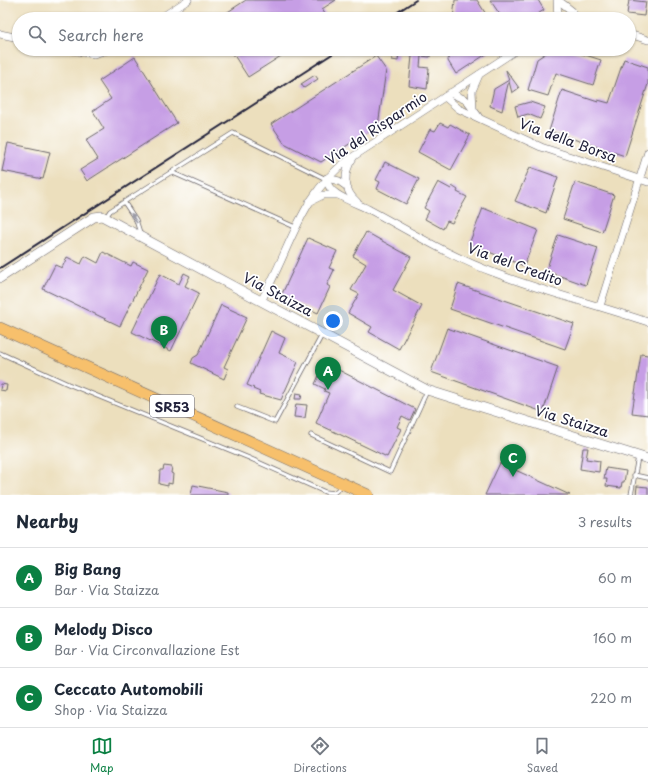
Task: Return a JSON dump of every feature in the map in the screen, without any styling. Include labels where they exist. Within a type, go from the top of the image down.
[{"type":"main road","name":"SR53","points":[[0,328],[368,495]]},
{"type":"street","points":[[170,12],[188,0]]},
{"type":"street","points":[[558,0],[558,12]]},
{"type":"street","points":[[558,0],[572,12]]},
{"type":"street","points":[[0,34],[12,37]]},
{"type":"street","points":[[636,36],[648,40]]},
{"type":"street","name":"Via del Risparmio","points":[[261,301],[295,227],[308,203],[326,178],[354,156],[507,56]]},
{"type":"street","points":[[473,109],[473,88],[482,72]]},
{"type":"street","name":"Via della Borsa","points":[[448,95],[462,98],[481,118]]},
{"type":"street","name":"Via della Borsa","points":[[448,95],[459,109],[552,151],[648,182]]},
{"type":"street","points":[[600,306],[648,152]]},
{"type":"street","points":[[346,186],[346,172],[354,156]]},
{"type":"street","points":[[326,178],[339,181],[346,186]]},
{"type":"street","points":[[326,178],[330,188],[339,195]]},
{"type":"street","name":"Via del Credito","points":[[346,186],[352,197],[359,203]]},
{"type":"street","name":"Via del Credito","points":[[308,203],[323,195],[339,195],[359,203],[453,254],[489,271],[648,322]]},
{"type":"street","points":[[0,278],[94,217],[100,215],[106,218]]},
{"type":"street","name":"Via Staizza","points":[[106,218],[427,390],[648,459]]},
{"type":"lane","points":[[106,218],[110,211],[233,133],[326,178]]},
{"type":"lane","points":[[171,172],[295,227]]},
{"type":"lane","points":[[124,202],[136,220],[141,236]]},
{"type":"lane","points":[[237,407],[276,422],[322,334]]},
{"type":"lane","points":[[0,353],[68,384],[249,458],[323,491],[334,493],[340,489],[343,484]]},
{"type":"lane","points":[[311,436],[390,472],[427,390]]},
{"type":"lane","points":[[631,495],[638,457]]},
{"type":"lane","points":[[634,475],[648,478]]},
{"type":"building","points":[[246,0],[336,0],[322,9],[324,12],[228,12]]},
{"type":"building","points":[[455,0],[477,0],[485,12],[454,12]]},
{"type":"building","points":[[490,0],[538,0],[544,10],[541,12],[498,12]]},
{"type":"building","points":[[629,0],[646,2],[644,16],[636,15],[636,12],[627,12]]},
{"type":"building","points":[[234,56],[281,56],[248,77]]},
{"type":"building","points":[[376,56],[386,70],[378,126],[321,162],[284,143],[271,124]]},
{"type":"building","points":[[392,56],[399,56],[398,61],[392,60]]},
{"type":"building","points":[[412,56],[421,56],[420,67],[429,68],[427,89],[409,86]]},
{"type":"building","points":[[449,56],[483,56],[456,74],[448,61]]},
{"type":"building","points":[[542,56],[589,56],[601,60],[593,85],[556,73],[548,96],[528,90],[537,59]]},
{"type":"building","points":[[135,57],[177,123],[87,181],[80,170],[98,159],[86,140],[104,129],[93,111],[111,99],[99,81]]},
{"type":"building","points":[[624,59],[648,67],[648,84],[625,156],[549,131],[562,90],[598,102],[598,100],[609,103]]},
{"type":"building","points":[[506,70],[519,88],[512,93]]},
{"type":"building","points":[[315,75],[318,79],[304,88],[301,84]]},
{"type":"building","points":[[509,80],[502,111],[490,106],[494,89]]},
{"type":"building","points":[[530,102],[545,107],[540,119],[528,114],[518,117],[515,106]]},
{"type":"building","points":[[440,123],[448,127],[450,124],[470,135],[451,170],[418,152],[430,129],[435,131]]},
{"type":"building","points":[[8,143],[50,152],[43,179],[2,171]]},
{"type":"building","points":[[385,162],[419,179],[406,204],[377,189],[380,182],[376,180]]},
{"type":"building","points":[[530,167],[558,177],[546,213],[515,201]]},
{"type":"building","points":[[438,182],[451,189],[452,186],[458,190],[457,192],[467,197],[452,223],[447,221],[443,229],[425,219],[429,211],[424,208]]},
{"type":"building","points":[[575,182],[614,195],[602,232],[563,219]]},
{"type":"building","points":[[483,208],[538,230],[524,266],[469,244]]},
{"type":"building","points":[[366,232],[411,257],[393,290],[422,306],[399,349],[369,332],[372,327],[348,313],[359,294],[351,290],[366,264],[353,256]]},
{"type":"building","points":[[558,235],[598,248],[586,285],[546,271]]},
{"type":"building","points":[[308,238],[337,251],[329,268],[334,270],[327,285],[330,287],[318,313],[281,296]]},
{"type":"building","points":[[103,252],[131,266],[133,262],[148,269],[120,326],[43,289],[55,265],[62,268],[67,257],[81,264],[85,256],[98,263]]},
{"type":"building","points":[[184,273],[190,276],[185,286],[199,293],[171,351],[132,332],[160,274],[179,284]]},
{"type":"building","points":[[458,284],[574,324],[565,349],[450,309]]},
{"type":"building","points":[[221,305],[247,317],[224,367],[228,369],[224,379],[191,363],[193,358],[198,355]]},
{"type":"building","points":[[447,328],[558,367],[543,412],[431,372]]},
{"type":"building","points":[[271,331],[285,338],[279,353],[298,362],[281,400],[259,394],[260,392],[247,385]]},
{"type":"building","points":[[641,354],[648,355],[648,415],[632,413]]},
{"type":"building","points":[[325,363],[415,409],[410,420],[402,416],[397,427],[401,429],[387,457],[316,423],[329,393],[324,391],[325,389],[315,384]]},
{"type":"building","points":[[1,384],[7,385],[6,391],[0,390]]},
{"type":"building","points":[[296,393],[302,394],[301,399],[295,399]]},
{"type":"building","points":[[296,404],[307,405],[305,418],[294,417]]},
{"type":"building","points":[[583,448],[588,448],[586,459],[600,461],[599,472],[580,469]]},
{"type":"building","points":[[500,463],[570,495],[485,495]]},
{"type":"building","points":[[164,466],[172,467],[172,484],[168,483],[168,486],[159,484],[160,470],[163,470]]},
{"type":"building","points":[[606,468],[626,471],[621,488],[606,486],[607,479],[604,479]]},
{"type":"building","points":[[193,485],[228,492],[228,495],[191,495]]},
{"type":"building","points":[[637,486],[648,487],[648,495],[636,495]]},
{"type":"railway","points":[[398,12],[416,0]]},
{"type":"railway","points":[[0,268],[329,56]]},
{"type":"place","name":"Melody Disco","points":[[164,349]]},
{"type":"place","name":"Big Bang","points":[[328,390]]},
{"type":"place","name":"Ceccato Automobili","points":[[513,477]]}]
